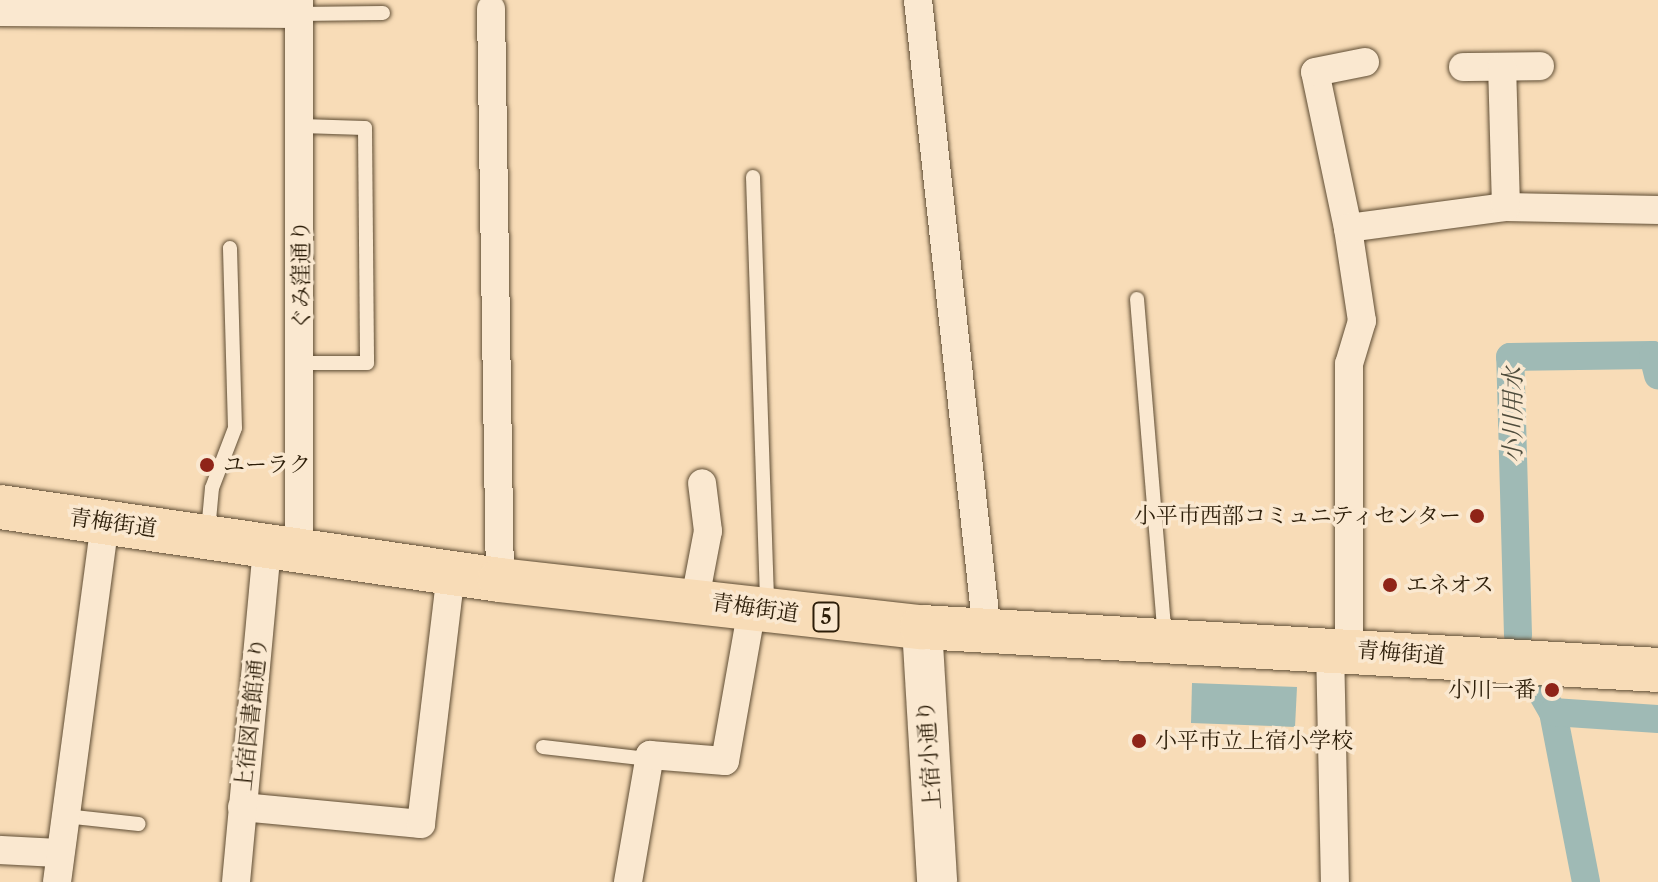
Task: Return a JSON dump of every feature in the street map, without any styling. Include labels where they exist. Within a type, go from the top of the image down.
[{"type":"main road","name":"青梅街道","points":[[0,507],[500,580],[695,599],[922,627],[1339,648],[1658,670]]},
{"type":"street","points":[[918,0],[987,632]]},
{"type":"street","points":[[0,12],[298,7]]},
{"type":"street","name":"ぐみ窪通り","points":[[283,548],[302,363],[298,7]]},
{"type":"street","points":[[491,9],[500,580]]},
{"type":"street","points":[[1335,882],[1349,364],[1362,321],[1348,228],[1315,72],[1365,62]]},
{"type":"street","points":[[1463,67],[1540,66]]},
{"type":"street","points":[[1502,67],[1506,207]]},
{"type":"street","points":[[1348,228],[1506,207],[1658,210]]},
{"type":"street","points":[[695,599],[708,531],[702,483]]},
{"type":"street","points":[[57,882],[105,522]]},
{"type":"street","name":"上宿図書館通り","points":[[236,882],[242,807],[283,548]]},
{"type":"street","points":[[242,807],[421,824],[451,573]]},
{"type":"street","points":[[628,882],[649,759],[725,761],[760,609]]},
{"type":"street","name":"上宿小通り","points":[[922,627],[937,882]]},
{"type":"street","points":[[0,850],[59,853]]},
{"type":"lane","points":[[298,7],[383,13]]},
{"type":"lane","points":[[301,126],[365,128],[367,363],[302,363]]},
{"type":"lane","points":[[753,177],[760,609]]},
{"type":"lane","points":[[208,538],[212,488],[235,428],[230,248]]},
{"type":"lane","points":[[1137,299],[1165,639]]},
{"type":"lane","points":[[543,747],[649,759]]},
{"type":"lane","points":[[65,816],[139,824]]},
{"type":"water","points":[[1192,683],[1297,687],[1295,727],[1191,723]]},
{"type":"waterway","name":"小川用水","points":[[1518,635],[1510,357],[1653,355],[1658,375]]},
{"type":"waterway","points":[[1536,683],[1553,712]]},
{"type":"waterway","name":"小川用水","points":[[1586,882],[1553,712],[1658,719]]},
{"type":"place","name":"ユーラク","points":[[207,465]]},
{"type":"place","name":"小平市西部コミュニティセンター","points":[[1477,516]]},
{"type":"place","name":"エネオス","points":[[1390,585]]},
{"type":"place","name":"小川一番","points":[[1552,690]]},
{"type":"place","name":"小平市立上宿小学校","points":[[1139,741]]}]
